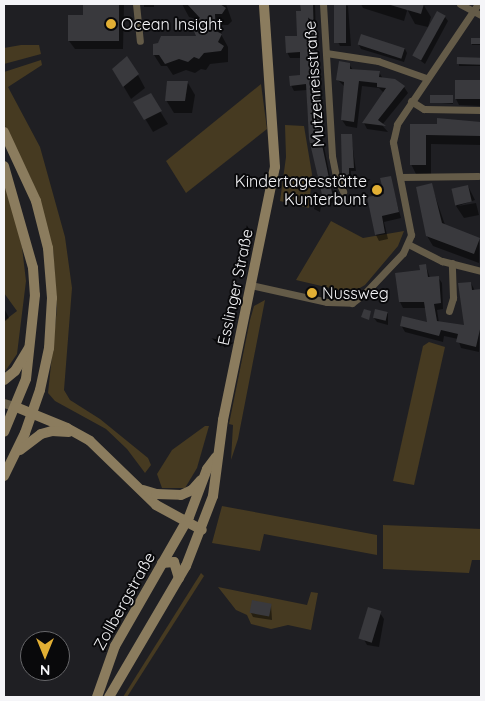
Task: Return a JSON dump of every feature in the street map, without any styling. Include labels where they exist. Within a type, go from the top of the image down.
[{"type":"main road","name":"Esslinger Straße","points":[[202,530],[213,496],[216,456],[272,191],[276,158],[264,41],[264,4]]},
{"type":"main road","points":[[4,132],[32,191],[51,272],[50,337],[32,413],[4,476]]},
{"type":"main road","points":[[4,166],[34,277],[31,341],[24,388],[4,432]]},
{"type":"main road","points":[[4,380],[20,364],[31,341]]},
{"type":"main road","points":[[16,407],[80,434],[102,450],[156,505],[202,530],[179,578],[109,697]]},
{"type":"main road","points":[[14,457],[31,440],[46,432],[80,434]]},
{"type":"main road","name":"Esslinger Straße","points":[[186,523],[205,475],[216,456]]},
{"type":"main road","points":[[137,487],[156,494],[181,495],[192,490],[205,475]]},
{"type":"main road","name":"Zollbergstraße","points":[[97,697],[115,646],[186,523]]},
{"type":"main road","points":[[162,563],[174,562],[179,578]]},
{"type":"street","points":[[136,4],[140,41]]},
{"type":"street","name":"Mutzenreisstraße","points":[[323,4],[332,156],[336,176],[343,191]]},
{"type":"street","points":[[460,4],[476,7],[481,15]]},
{"type":"street","points":[[251,285],[333,303],[352,303],[382,277],[408,244],[411,231],[394,135],[400,118],[476,7]]},
{"type":"street","points":[[326,53],[378,61],[426,78]]},
{"type":"street","points":[[411,101],[424,108],[481,110]]},
{"type":"street","points":[[400,177],[478,176]]},
{"type":"street","points":[[408,244],[452,263],[481,271]]},
{"type":"street","points":[[449,311],[453,298],[452,263]]},
{"type":"street","points":[[4,403],[16,407]]},
{"type":"shaded area","points":[[21,45],[39,45],[41,54],[4,64],[4,48]]},
{"type":"shaded area","points":[[41,60],[42,65],[8,87],[40,147],[65,237],[72,288],[64,390],[70,400],[100,419],[148,458],[151,465],[145,473],[127,449],[106,429],[55,401],[48,393],[57,308],[53,249],[32,181],[4,124],[4,72]]},
{"type":"shaded area","points":[[261,84],[267,129],[186,193],[166,161]]},
{"type":"shaded area","points":[[285,125],[304,126],[312,174],[309,208],[280,201],[286,157]]},
{"type":"shaded area","points":[[4,174],[22,247],[26,281],[17,354],[4,373],[4,321],[17,311],[4,293]]},
{"type":"shaded area","points":[[331,221],[363,238],[404,231],[398,246],[365,285],[351,293],[296,280]]},
{"type":"shaded area","points":[[265,300],[238,439],[231,460],[233,425],[229,424],[250,320],[254,306]]},
{"type":"shaded area","points":[[429,342],[445,347],[414,485],[393,481],[423,346]]},
{"type":"shaded area","points":[[205,426],[209,426],[197,468],[185,488],[162,488],[157,474],[172,450]]},
{"type":"shaded area","points":[[222,506],[377,535],[377,555],[264,534],[260,551],[212,543]]},
{"type":"shaded area","points":[[383,525],[481,529],[481,560],[472,560],[469,573],[383,569]]},
{"type":"shaded area","points":[[201,573],[204,576],[127,697],[123,697]]},
{"type":"shaded area","points":[[218,587],[307,605],[311,592],[318,593],[311,630],[288,625],[271,629],[251,624],[247,615],[236,610]]},
{"type":"building","points":[[83,4],[119,4],[119,41],[68,41],[68,15],[83,15]]},
{"type":"building","points":[[187,4],[220,4],[226,8],[222,14],[215,14],[216,31],[222,34],[218,42],[224,46],[221,51],[204,53],[199,59],[194,57],[188,62],[179,59],[165,64],[159,55],[153,55],[153,44],[158,43],[161,36],[196,36],[191,24],[200,18]]},
{"type":"building","points":[[300,4],[313,4],[315,71],[319,71],[320,121],[317,121],[333,197],[323,199],[309,139],[306,84],[290,86],[289,76],[300,75],[300,52],[286,53],[285,36],[297,36],[296,11],[301,11]]},
{"type":"building","points":[[334,4],[346,4],[346,43],[334,43]]},
{"type":"building","points":[[387,4],[424,4],[421,14]]},
{"type":"building","points":[[437,11],[446,16],[421,60],[412,56]]},
{"type":"building","points":[[361,34],[405,48],[401,59],[358,44]]},
{"type":"building","points":[[471,38],[481,38],[481,44],[471,44]]},
{"type":"building","points":[[127,56],[139,74],[123,87],[112,69]]},
{"type":"building","points":[[457,57],[481,58],[481,65],[457,64]]},
{"type":"building","points":[[339,61],[350,63],[350,69],[380,71],[379,77],[395,79],[405,86],[378,120],[386,126],[362,123],[386,88],[377,87],[377,83],[359,81],[354,122],[341,120],[344,82],[336,80]]},
{"type":"building","points":[[455,80],[481,80],[481,99],[455,99]]},
{"type":"building","points":[[167,81],[188,81],[185,101],[165,101]]},
{"type":"building","points":[[151,93],[162,111],[144,120],[133,102]]},
{"type":"building","points":[[430,95],[453,95],[453,103],[430,103]]},
{"type":"building","points":[[437,118],[481,122],[481,136],[426,135],[426,165],[410,165],[410,124],[437,124]]},
{"type":"building","points":[[341,134],[352,134],[354,168],[349,168],[349,175],[342,175]]},
{"type":"building","points":[[391,176],[399,212],[382,216],[385,233],[375,235],[367,197],[384,194],[380,178]]},
{"type":"building","points":[[432,183],[442,223],[480,238],[474,254],[426,236],[416,187]]},
{"type":"building","points":[[468,185],[472,202],[455,205],[451,189]]},
{"type":"building","points":[[426,264],[428,277],[439,276],[441,303],[434,304],[437,321],[464,325],[458,283],[471,282],[472,290],[481,289],[481,325],[476,347],[456,342],[458,334],[441,330],[439,336],[400,326],[402,316],[427,322],[424,302],[399,302],[395,273],[420,270],[419,265]]},
{"type":"building","points":[[364,309],[371,311],[369,320],[361,317]]},
{"type":"building","points":[[375,309],[388,312],[386,321],[373,318]]},
{"type":"building","points":[[252,600],[272,604],[269,617],[250,613]]},
{"type":"building","points":[[368,607],[381,611],[372,643],[358,639]]},
{"type":"place","name":"Ocean Insight","points":[[111,24]]},
{"type":"place","name":"Kindertagesstätte Kunterbunt","points":[[377,190]]},
{"type":"place","name":"Nussweg","points":[[312,293]]}]
